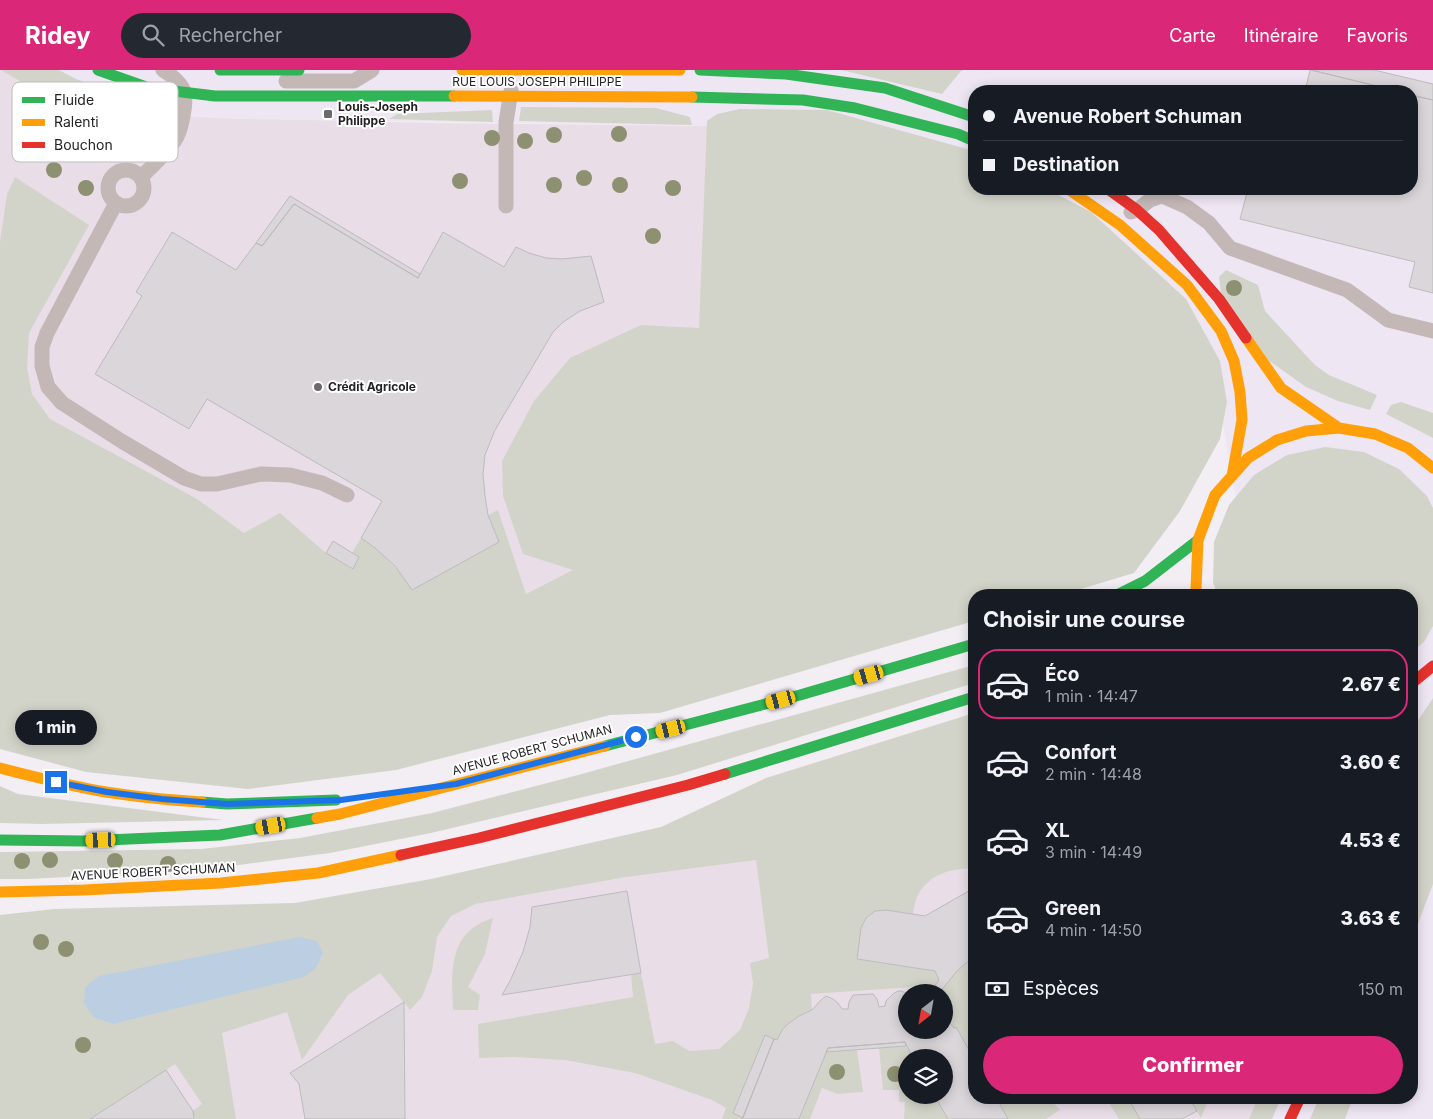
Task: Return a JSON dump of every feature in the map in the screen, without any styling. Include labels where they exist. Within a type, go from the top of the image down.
[{"type":"main road","name":"RUE LOUIS JOSEPH PHILIPPE","points":[[98,70],[131,82]]},
{"type":"main road","points":[[220,70],[299,70]]},
{"type":"main road","name":"RUE LOUIS JOSEPH PHILIPPE","points":[[462,70],[513,80],[653,96],[803,100],[855,108],[968,138]]},
{"type":"main road","name":"RUE LOUIS JOSEPH PHILIPPE","points":[[564,70],[680,70]]},
{"type":"main road","points":[[700,70],[786,74],[885,88],[967,114]]},
{"type":"main road","name":"RUE LOUIS JOSEPH PHILIPPE","points":[[178,91],[215,96],[440,96]]},
{"type":"main road","points":[[1079,195],[1135,238],[1187,285],[1221,331],[1234,361],[1240,392],[1242,420],[1232,476]]},
{"type":"main road","points":[[1116,195],[1137,210],[1159,230],[1219,299],[1280,388],[1340,428]]},
{"type":"main road","points":[[1196,589],[1198,540],[1215,495],[1248,458],[1277,440],[1306,431],[1340,428],[1375,434],[1408,448],[1433,468]]},
{"type":"main road","points":[[1129,589],[1145,581],[1198,540]]},
{"type":"main road","name":"AVENUE ROBERT SCHUMAN","points":[[0,840],[84,841],[220,835],[340,814],[800,695],[968,646]]},
{"type":"main road","points":[[1418,678],[1433,666]]},
{"type":"main road","name":"AVENUE ROBERT SCHUMAN","points":[[0,892],[221,883],[318,873],[479,838],[688,786],[968,699]]},
{"type":"main road","points":[[0,768],[107,792],[227,804],[356,798],[456,784]]},
{"type":"main road","points":[[1290,1119],[1297,1104]]},
{"type":"lane","points":[[163,70],[179,82],[184,92],[178,133]]},
{"type":"lane","points":[[184,92],[204,82],[232,80],[354,81],[372,70]]},
{"type":"lane","points":[[440,96],[468,85],[513,80],[552,84],[564,70]]},
{"type":"lane","points":[[506,206],[506,122],[513,80]]},
{"type":"lane","points":[[855,108],[870,100],[944,118],[951,119],[967,114]]},
{"type":"lane","points":[[967,114],[962,122],[968,133]]},
{"type":"lane","points":[[141,178],[155,162]]},
{"type":"lane","points":[[124,170],[132,171],[141,178],[144,183],[144,189],[141,197],[130,206],[116,203],[108,192],[111,178],[116,173],[124,170]]},
{"type":"lane","points":[[1096,195],[1117,210],[1126,213],[1137,210],[1150,200],[1162,196],[1187,207],[1209,223],[1230,248],[1347,290],[1388,320],[1433,331]]},
{"type":"lane","points":[[116,203],[47,332],[42,347],[42,366],[48,388],[62,403],[184,478],[201,484],[217,484],[261,474],[290,475],[322,482],[347,495]]},
{"type":"lane","points":[[1135,238],[1134,222],[1137,210]]},
{"type":"shaded area","points":[[0,70],[38,70],[65,82],[12,82],[12,162],[178,162],[178,115],[435,123],[719,126],[968,188],[968,195],[977,195],[1157,510],[0,679]]},
{"type":"shaded area","points":[[1,70],[59,70],[85,82],[21,82]]},
{"type":"shaded area","points":[[38,70],[1433,70],[1433,1119],[1255,1119],[1261,1104],[1418,1104],[1418,589],[1315,589],[1251,585],[1216,385],[1035,195],[1418,195],[1418,85],[968,85],[968,164],[719,126],[239,119],[178,115],[178,82],[65,82]]},
{"type":"shaded area","points":[[841,70],[964,70],[961,71],[942,94]]},
{"type":"shaded area","points":[[521,107],[656,108],[690,117],[692,125],[519,121]]},
{"type":"shaded area","points":[[740,109],[827,110],[968,149],[968,195],[1058,195],[1091,212],[1186,299],[1220,361],[1227,402],[1220,439],[1180,511],[1134,573],[1081,589],[968,589],[968,623],[660,713],[610,715],[396,770],[248,789],[86,772],[0,749],[0,242],[7,194],[15,177],[89,225],[29,333],[27,368],[32,394],[50,419],[197,499],[244,533],[280,513],[326,553],[352,569],[359,557],[352,553],[361,538],[389,561],[412,590],[499,542],[488,515],[498,510],[526,594],[573,570],[523,554],[503,496],[502,461],[534,401],[570,358],[641,325],[699,328],[707,121],[717,114]]},
{"type":"shaded area","points":[[492,110],[493,122],[389,119],[397,114]]},
{"type":"shaded area","points":[[1226,270],[1258,285],[1265,311],[1315,365],[1329,375],[1377,395],[1370,410],[1338,401],[1306,387],[1268,360],[1221,294],[1219,277]]},
{"type":"shaded area","points":[[1401,402],[1433,413],[1433,438],[1386,414],[1391,405]]},
{"type":"shaded area","points":[[1325,447],[1364,452],[1399,469],[1427,496],[1433,508],[1433,626],[1424,642],[1418,647],[1418,589],[1215,589],[1213,582],[1214,542],[1229,505],[1254,475],[1287,455]]},
{"type":"shaded area","points":[[968,667],[968,685],[677,775],[431,833],[330,853],[201,870],[0,879],[0,852],[201,849],[300,838],[432,813],[578,775]]},
{"type":"shaded area","points":[[1433,698],[1433,884],[1418,924],[1418,720]]},
{"type":"shaded area","points":[[968,715],[968,869],[949,871],[935,877],[923,888],[917,897],[913,914],[886,910],[871,913],[861,931],[857,959],[935,971],[939,980],[936,984],[898,984],[898,988],[811,994],[812,1010],[791,1021],[777,1040],[765,1036],[733,1113],[742,1119],[722,1119],[726,1108],[712,1100],[635,1073],[565,1060],[514,1057],[479,1058],[478,1024],[633,997],[631,974],[641,973],[655,1044],[673,1041],[689,1051],[719,1049],[740,1030],[749,1008],[753,983],[750,963],[769,958],[756,860],[626,877],[475,904],[451,916],[437,937],[432,971],[422,997],[410,1010],[380,973],[348,995],[302,1060],[287,1012],[222,1033],[236,1119],[194,1119],[193,1111],[202,1104],[175,1064],[90,1119],[0,1119],[0,915],[54,909],[295,903],[431,879],[661,827],[766,778]]},
{"type":"shaded area","points":[[968,764],[968,1104],[1261,1104],[1255,1119],[15,1119],[58,966]]},
{"type":"shaded area","points":[[0,786],[18,794],[223,820],[42,824],[0,823]]},
{"type":"shaded area","points":[[493,918],[485,954],[468,987],[480,995],[478,1010],[453,1010],[452,975],[456,951],[469,931]]},
{"type":"shaded area","points":[[968,961],[968,1050],[953,1026],[953,984],[946,984]]},
{"type":"shaded area","points":[[906,1046],[908,1049],[898,1049],[898,1090],[883,1090],[879,1048]]},
{"type":"shaded area","points":[[857,1050],[863,1092],[837,1094],[822,1088],[810,1119],[799,1119],[826,1052]]},
{"type":"shaded area","points":[[905,1104],[939,1104],[948,1119],[904,1119]]},
{"type":"shaded area","points":[[1000,1104],[1054,1104],[1060,1110],[1046,1119],[1008,1119]]},
{"type":"shaded area","points":[[1110,1104],[1131,1104],[1140,1119],[1119,1119]]},
{"type":"shaded area","points":[[1193,1104],[1207,1104],[1201,1118]]},
{"type":"shaded area","points":[[1255,1104],[1278,1104],[1272,1119],[1249,1119]]},
{"type":"shaded area","points":[[1316,1104],[1351,1104],[1345,1119],[1310,1119]]},
{"type":"water","points":[[299,937],[317,941],[323,953],[316,968],[304,977],[113,1024],[93,1017],[84,1003],[85,987],[99,976]]},
{"type":"building","points":[[1311,70],[1372,85],[1306,85]]},
{"type":"building","points":[[1311,70],[1374,70],[1433,84],[1433,100],[1418,97],[1418,85],[1372,85]]},
{"type":"building","points":[[1418,97],[1433,100],[1433,293],[1409,287],[1415,262],[1240,219],[1246,195],[1418,195]]},
{"type":"building","points":[[290,196],[420,274],[418,278],[294,204],[262,246],[256,243]]},
{"type":"building","name":"Crédit Agricole","points":[[294,204],[418,278],[443,232],[504,267],[516,247],[546,258],[562,259],[591,256],[604,302],[580,311],[562,323],[553,332],[495,430],[485,455],[483,474],[488,515],[499,542],[412,590],[395,566],[361,538],[382,501],[207,399],[189,429],[95,374],[142,296],[136,292],[172,232],[236,270],[256,243],[262,246]]},
{"type":"building","points":[[333,541],[359,557],[353,569],[326,553]]},
{"type":"building","points":[[627,891],[641,973],[502,995],[523,952],[530,927],[532,907]]},
{"type":"building","points":[[968,891],[968,961],[946,984],[936,984],[939,980],[935,971],[857,959],[861,928],[866,918],[875,911],[886,910],[925,916]]},
{"type":"building","points":[[898,991],[898,1039],[953,1039],[953,1027],[956,1027],[968,1048],[968,1104],[1000,1104],[1008,1119],[948,1119],[939,1104],[953,1104],[953,1049],[908,1049],[905,1042],[828,1048],[799,1119],[742,1119],[774,1039],[777,1040],[782,1030],[789,1023],[812,1010],[826,996],[838,1003],[842,1009],[848,1009],[853,995],[873,994],[877,999],[879,1007],[885,1006],[886,1001]]},
{"type":"building","points":[[404,1002],[405,1119],[305,1119],[299,1084],[290,1073]]},
{"type":"building","points":[[765,1035],[774,1039],[743,1118],[733,1113]]},
{"type":"building","points":[[905,1042],[906,1046],[826,1052],[828,1048]]},
{"type":"building","points":[[166,1070],[193,1111],[194,1119],[90,1119]]},
{"type":"building","points":[[1131,1104],[1193,1104],[1197,1111],[1182,1119],[1140,1119]]},
{"type":"traffic: fast","points":[[98,70],[132,82]]},
{"type":"traffic: fast","points":[[220,70],[299,70]]},
{"type":"traffic: fast","points":[[700,70],[786,74],[885,88],[968,115]]},
{"type":"traffic: fast","points":[[178,92],[215,96],[454,96]]},
{"type":"traffic: fast","points":[[692,97],[803,100],[855,108],[958,134],[968,138]]},
{"type":"traffic: fast","points":[[1129,589],[1145,581],[1198,540]]},
{"type":"traffic: fast","points":[[605,746],[800,695],[968,646]]},
{"type":"traffic: fast","points":[[725,774],[968,699]]},
{"type":"traffic: fast","points":[[202,802],[227,804],[336,800]]},
{"type":"traffic: fast","points":[[0,840],[84,841],[220,835],[317,818]]},
{"type":"traffic: slow","points":[[462,70],[680,70]]},
{"type":"traffic: slow","points":[[454,96],[692,97]]},
{"type":"traffic: slow","points":[[1077,195],[1120,225],[1187,285],[1221,331],[1234,361],[1240,392],[1242,420],[1232,476]]},
{"type":"traffic: slow","points":[[1246,338],[1281,388],[1339,428]]},
{"type":"traffic: slow","points":[[1196,589],[1198,540],[1215,495],[1248,458],[1277,440],[1306,431],[1339,428],[1375,434],[1408,448],[1433,468]]},
{"type":"traffic: slow","points":[[317,818],[340,814],[605,746]]},
{"type":"traffic: slow","points":[[0,768],[106,792],[202,802]]},
{"type":"traffic: slow","points":[[0,892],[221,883],[318,873],[401,855]]},
{"type":"traffic: jam","points":[[1116,195],[1137,210],[1159,230],[1219,299],[1246,338]]},
{"type":"traffic: jam","points":[[1418,678],[1433,666]]},
{"type":"traffic: jam","points":[[401,855],[479,838],[725,774]]},
{"type":"traffic: jam","points":[[1290,1119],[1297,1104]]},
{"type":"place","name":"Louis-Joseph Philippe","points":[[328,114]]},
{"type":"place","name":"Crédit Agricole","points":[[318,387]]},
{"type":"route","points":[[56,782],[107,792],[227,804],[341,800],[456,784],[636,737]]}]
